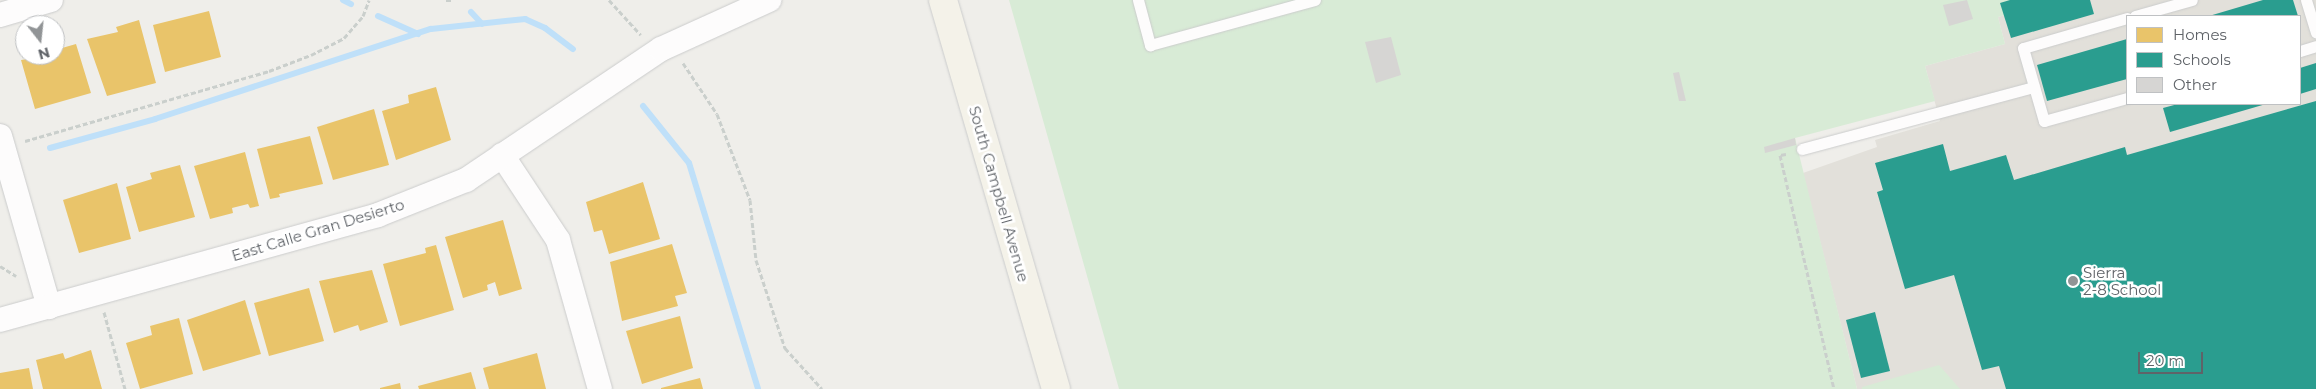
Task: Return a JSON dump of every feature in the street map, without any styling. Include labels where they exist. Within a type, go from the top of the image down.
[{"type":"main road","name":"South Campbell Avenue","points":[[943,0],[1056,389]]},
{"type":"street","points":[[0,15],[51,0]]},
{"type":"street","name":"East Calle Gran Desierto","points":[[0,320],[378,215],[466,180],[661,49],[769,0]]},
{"type":"street","points":[[1,141],[49,306]]},
{"type":"street","points":[[502,155],[558,240],[600,389]]},
{"type":"lane","points":[[1138,0],[1150,45],[1315,0]]},
{"type":"lane","points":[[2139,15],[2192,0]]},
{"type":"lane","points":[[2306,0],[2316,33]]},
{"type":"lane","points":[[2126,18],[2023,48],[2044,121],[2126,98]]},
{"type":"lane","points":[[2301,51],[2316,46]]},
{"type":"lane","points":[[1802,149],[2034,87]]},
{"type":"path","points":[[1,141],[269,71],[311,55],[344,38],[363,16],[369,0]]},
{"type":"path","points":[[446,0],[451,0]]},
{"type":"path","points":[[609,0],[632,29],[686,65],[718,114],[750,200],[756,260],[784,348],[822,389]]},
{"type":"path","points":[[1802,149],[1780,155],[1834,389]]},
{"type":"path","points":[[99,292],[125,389]]},
{"type":"shaded area","name":"Sierra 2-8 School","points":[[2055,0],[2316,0],[2316,389],[1857,389],[1803,173],[1877,147],[1875,140],[1940,121],[1925,66],[2005,44],[1998,17]]},
{"type":"green space","points":[[1009,0],[2055,0],[1998,17],[2005,44],[1925,66],[1935,101],[1795,138],[1857,389],[1119,389]]},
{"type":"green space","points":[[1939,365],[1960,389],[1862,389],[1862,387]]},
{"type":"building: Homes","points":[[209,11],[221,57],[165,72],[153,25]]},
{"type":"building: Homes","points":[[139,20],[156,83],[107,96],[87,39],[118,32],[116,27]]},
{"type":"building: Homes","points":[[76,44],[91,93],[35,109],[22,65],[65,65],[65,47]]},
{"type":"building: Homes","points":[[436,87],[451,140],[396,160],[382,111],[409,103],[408,95]]},
{"type":"building: Homes","points":[[374,109],[389,165],[333,180],[317,127]]},
{"type":"building: Homes","points":[[310,136],[323,184],[279,194],[280,197],[270,199],[257,149]]},
{"type":"building: Homes","points":[[245,152],[259,206],[250,208],[248,204],[232,208],[233,213],[210,219],[194,166]]},
{"type":"building: Homes","points":[[180,165],[195,217],[139,232],[126,187],[152,179],[150,173]]},
{"type":"building: Homes","points":[[643,182],[660,239],[609,254],[602,230],[594,232],[586,202]]},
{"type":"building: Homes","points":[[117,183],[131,239],[79,253],[63,200]]},
{"type":"building: Homes","points":[[503,220],[522,289],[499,296],[495,282],[487,285],[488,290],[463,298],[445,237]]},
{"type":"building: Homes","points":[[672,244],[687,293],[675,296],[678,306],[622,321],[610,262]]},
{"type":"building: Homes","points":[[436,245],[454,310],[400,326],[383,264],[426,253],[425,248]]},
{"type":"building: Homes","points":[[372,270],[388,322],[360,331],[358,325],[334,333],[319,281]]},
{"type":"building: Homes","points":[[309,288],[324,341],[269,356],[254,303]]},
{"type":"building: Homes","points":[[245,300],[261,354],[203,371],[187,320]]},
{"type":"building: Homes","points":[[680,316],[693,368],[642,384],[626,331]]},
{"type":"building: Homes","points":[[179,318],[193,374],[140,389],[126,343],[152,335],[150,326]]},
{"type":"building: Homes","points":[[91,350],[102,389],[43,389],[36,360],[63,353],[65,359]]},
{"type":"building: Homes","points":[[537,353],[546,389],[489,389],[483,368]]},
{"type":"building: Homes","points":[[29,368],[33,389],[0,389],[0,373]]},
{"type":"building: Homes","points":[[471,372],[476,389],[419,389],[418,386]]},
{"type":"building: Homes","points":[[700,378],[703,389],[661,389],[661,388]]},
{"type":"building: Homes","points":[[400,383],[401,389],[380,389],[380,388]]},
{"type":"building: Schools","points":[[2010,0],[2090,0],[2094,14],[2011,38],[2000,3]]},
{"type":"building: Schools","points":[[2263,0],[2293,0],[2298,15],[2212,15]]},
{"type":"building: Schools","points":[[2126,39],[2126,79],[2047,101],[2037,65]]},
{"type":"building: Schools","points":[[2316,63],[2316,89],[2301,94],[2301,68]]},
{"type":"building: Schools","name":"Sierra 2-8 School","points":[[2316,101],[2316,389],[2006,389],[1999,366],[1982,370],[1954,275],[1905,289],[1877,192],[1883,190],[1875,163],[1943,144],[1950,171],[2006,155],[2014,180],[2125,147],[2127,155]]},
{"type":"building: Schools","points":[[2174,105],[2263,105],[2170,132],[2163,108]]},
{"type":"building: Schools","points":[[1875,312],[1890,371],[1861,378],[1846,320]]},
{"type":"building: Other","points":[[1967,0],[1973,19],[1949,26],[1943,5]]},
{"type":"building: Other","points":[[1391,37],[1401,75],[1376,83],[1365,42]]},
{"type":"building: Other","points":[[1679,72],[1686,101],[1679,101],[1673,73]]},
{"type":"building: Other","points":[[1795,138],[1796,145],[1765,153],[1764,147]]},
{"type":"waterway","points":[[343,0],[351,4]]},
{"type":"waterway","points":[[471,12],[482,24]]},
{"type":"waterway","points":[[378,16],[418,34]]},
{"type":"waterway","points":[[50,148],[155,119],[431,29],[525,19],[545,28],[573,49]]},
{"type":"waterway","points":[[643,106],[689,163],[758,389]]},
{"type":"place","name":"Sierra 2-8 School","points":[[2073,281]]}]
